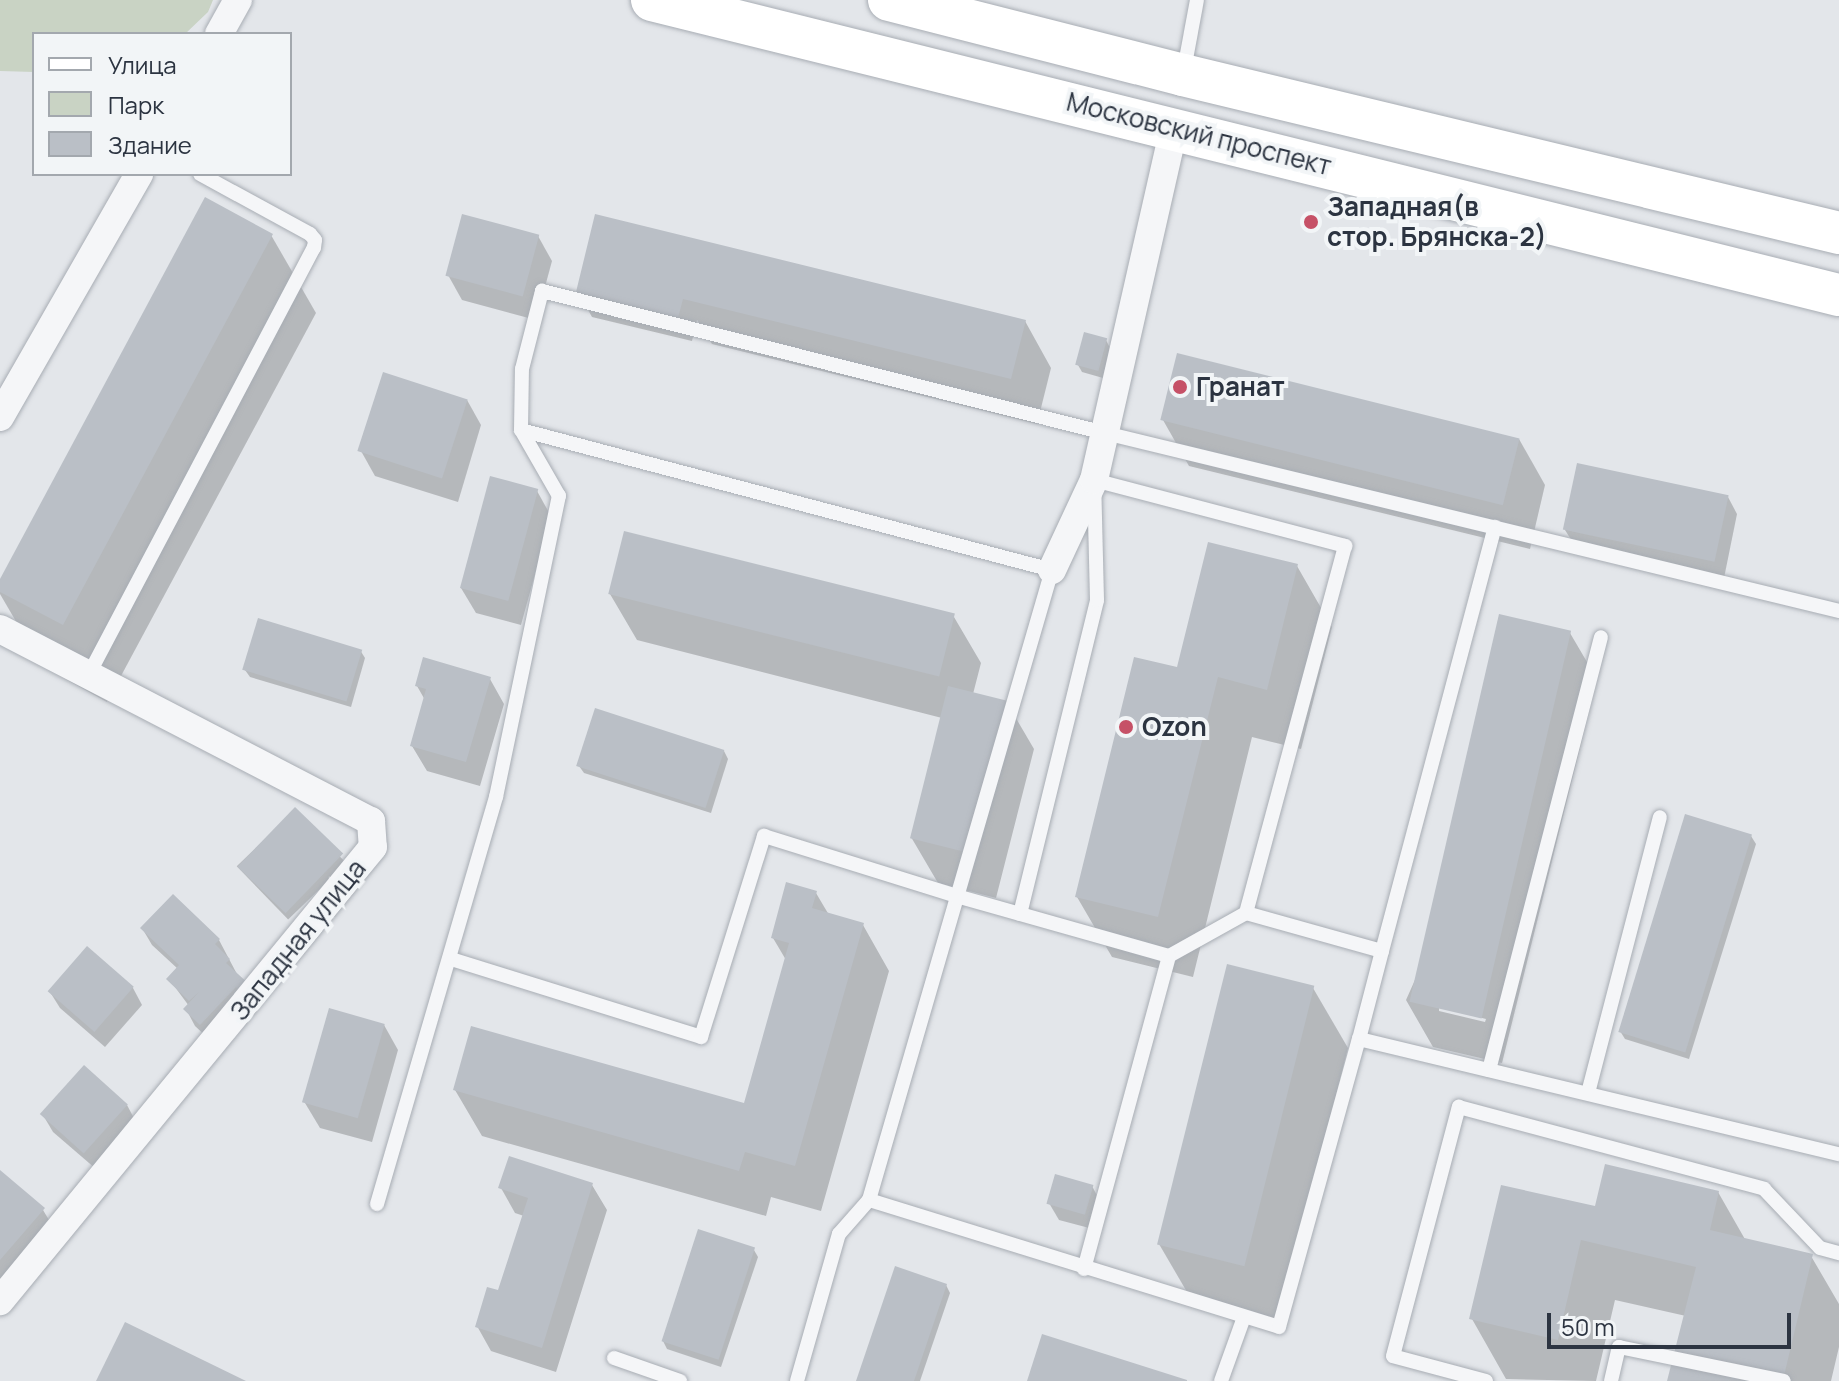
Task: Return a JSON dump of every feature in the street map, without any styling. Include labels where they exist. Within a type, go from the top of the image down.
[{"type":"main road","name":"Московский проспект","points":[[652,0],[1174,127],[1839,295]]},
{"type":"main road","name":"Московский проспект","points":[[889,0],[1183,75],[1839,233]]},
{"type":"street","points":[[220,32],[238,0]]},
{"type":"street","points":[[1052,570],[1094,480],[1174,127]]},
{"type":"street","points":[[0,417],[138,176]]},
{"type":"street","name":"Западная улица","points":[[0,629],[371,821],[373,847],[0,1301]]},
{"type":"lane","points":[[1183,75],[1197,0]]},
{"type":"lane","points":[[89,674],[314,248],[315,240],[310,234],[204,176]]},
{"type":"lane","points":[[377,1204],[496,797],[559,496],[521,430],[522,369],[542,291],[1105,433],[1839,611]]},
{"type":"lane","points":[[521,430],[1052,570],[960,897],[869,1200],[839,1234],[797,1381]]},
{"type":"lane","points":[[1020,914],[1097,600],[1094,480],[1345,546],[1246,913]]},
{"type":"lane","points":[[869,1200],[1279,1327],[1495,527]]},
{"type":"lane","points":[[1489,1070],[1601,637]]},
{"type":"lane","points":[[1588,1093],[1660,817]]},
{"type":"lane","points":[[451,959],[701,1037],[764,836],[960,897],[1169,956],[1246,913],[1382,951]]},
{"type":"lane","points":[[1084,1269],[1169,956]]},
{"type":"lane","points":[[1359,1039],[1839,1154]]},
{"type":"lane","points":[[1486,1381],[1393,1356],[1459,1107],[1764,1189],[1820,1248],[1839,1253]]},
{"type":"lane","points":[[1221,1381],[1244,1317]]},
{"type":"lane","points":[[1611,1381],[1619,1347],[1784,1381]]},
{"type":"lane","points":[[614,1358],[680,1381]]},
{"type":"green space","points":[[0,0],[213,0],[208,12],[187,32],[32,32],[32,72],[0,71]]},
{"type":"building","points":[[205,197],[273,234],[63,625],[0,592],[0,579]]},
{"type":"building","points":[[462,214],[539,235],[523,297],[445,276]]},
{"type":"building","points":[[595,214],[1026,320],[1011,379],[683,299],[678,318],[576,292]]},
{"type":"building","points":[[1084,332],[1107,338],[1098,371],[1075,365]]},
{"type":"building","points":[[1177,353],[1520,438],[1503,505],[1160,420]]},
{"type":"building","points":[[383,372],[468,400],[442,478],[357,451]]},
{"type":"building","points":[[1577,463],[1729,495],[1714,562],[1563,530]]},
{"type":"building","points":[[490,476],[538,489],[508,601],[460,588]]},
{"type":"building","points":[[624,531],[955,613],[939,677],[608,594]]},
{"type":"building","points":[[1208,542],[1298,564],[1267,690],[1218,677],[1158,917],[1075,897],[1134,657],[1177,667]]},
{"type":"building","points":[[1499,614],[1571,631],[1482,1018],[1409,1002]]},
{"type":"building","points":[[258,618],[362,650],[346,702],[242,670]]},
{"type":"building","points":[[423,657],[491,677],[466,762],[410,746],[426,689],[415,686]]},
{"type":"building","points":[[948,686],[1008,701],[970,853],[910,838]]},
{"type":"building","points":[[595,708],[724,750],[705,808],[576,766]]},
{"type":"building","points":[[295,807],[343,854],[286,913],[237,867]]},
{"type":"building","points":[[1685,814],[1752,834],[1685,1053],[1618,1032]]},
{"type":"building","points":[[786,882],[817,891],[812,908],[864,923],[795,1166],[745,1152],[739,1171],[453,1090],[471,1026],[744,1103],[789,943],[771,938]]},
{"type":"building","points":[[173,894],[220,939],[215,944],[230,959],[226,963],[250,985],[243,994],[236,987],[200,1025],[183,1009],[199,992],[189,1001],[166,979],[179,965],[140,928]]},
{"type":"building","points":[[87,946],[134,987],[94,1032],[48,991]]},
{"type":"building","points":[[1227,964],[1314,986],[1244,1266],[1157,1244]]},
{"type":"building","points":[[329,1008],[385,1024],[358,1118],[302,1102]]},
{"type":"building","points":[[84,1065],[128,1104],[84,1154],[40,1114]]},
{"type":"building","points":[[509,1156],[593,1183],[542,1348],[475,1327],[487,1287],[498,1290],[528,1198],[498,1188]]},
{"type":"building","points":[[1605,1164],[1719,1191],[1710,1230],[1813,1254],[1783,1380],[1667,1381],[1696,1267],[1581,1240],[1558,1340],[1469,1319],[1501,1185],[1595,1206]]},
{"type":"building","points":[[0,1170],[45,1208],[0,1260]]},
{"type":"building","points":[[1055,1174],[1093,1185],[1085,1215],[1046,1204]]},
{"type":"building","points":[[698,1229],[755,1248],[719,1360],[662,1341]]},
{"type":"building","points":[[895,1266],[947,1284],[914,1381],[856,1381]]},
{"type":"building","points":[[125,1322],[246,1381],[96,1381]]},
{"type":"building","points":[[1042,1334],[1187,1380],[1187,1381],[1027,1381]]},
{"type":"place","name":"Западная(в стор. Брянска-2)","points":[[1311,222]]},
{"type":"place","name":"Гранат","points":[[1180,387]]},
{"type":"place","name":"Ozon","points":[[1126,727]]}]
